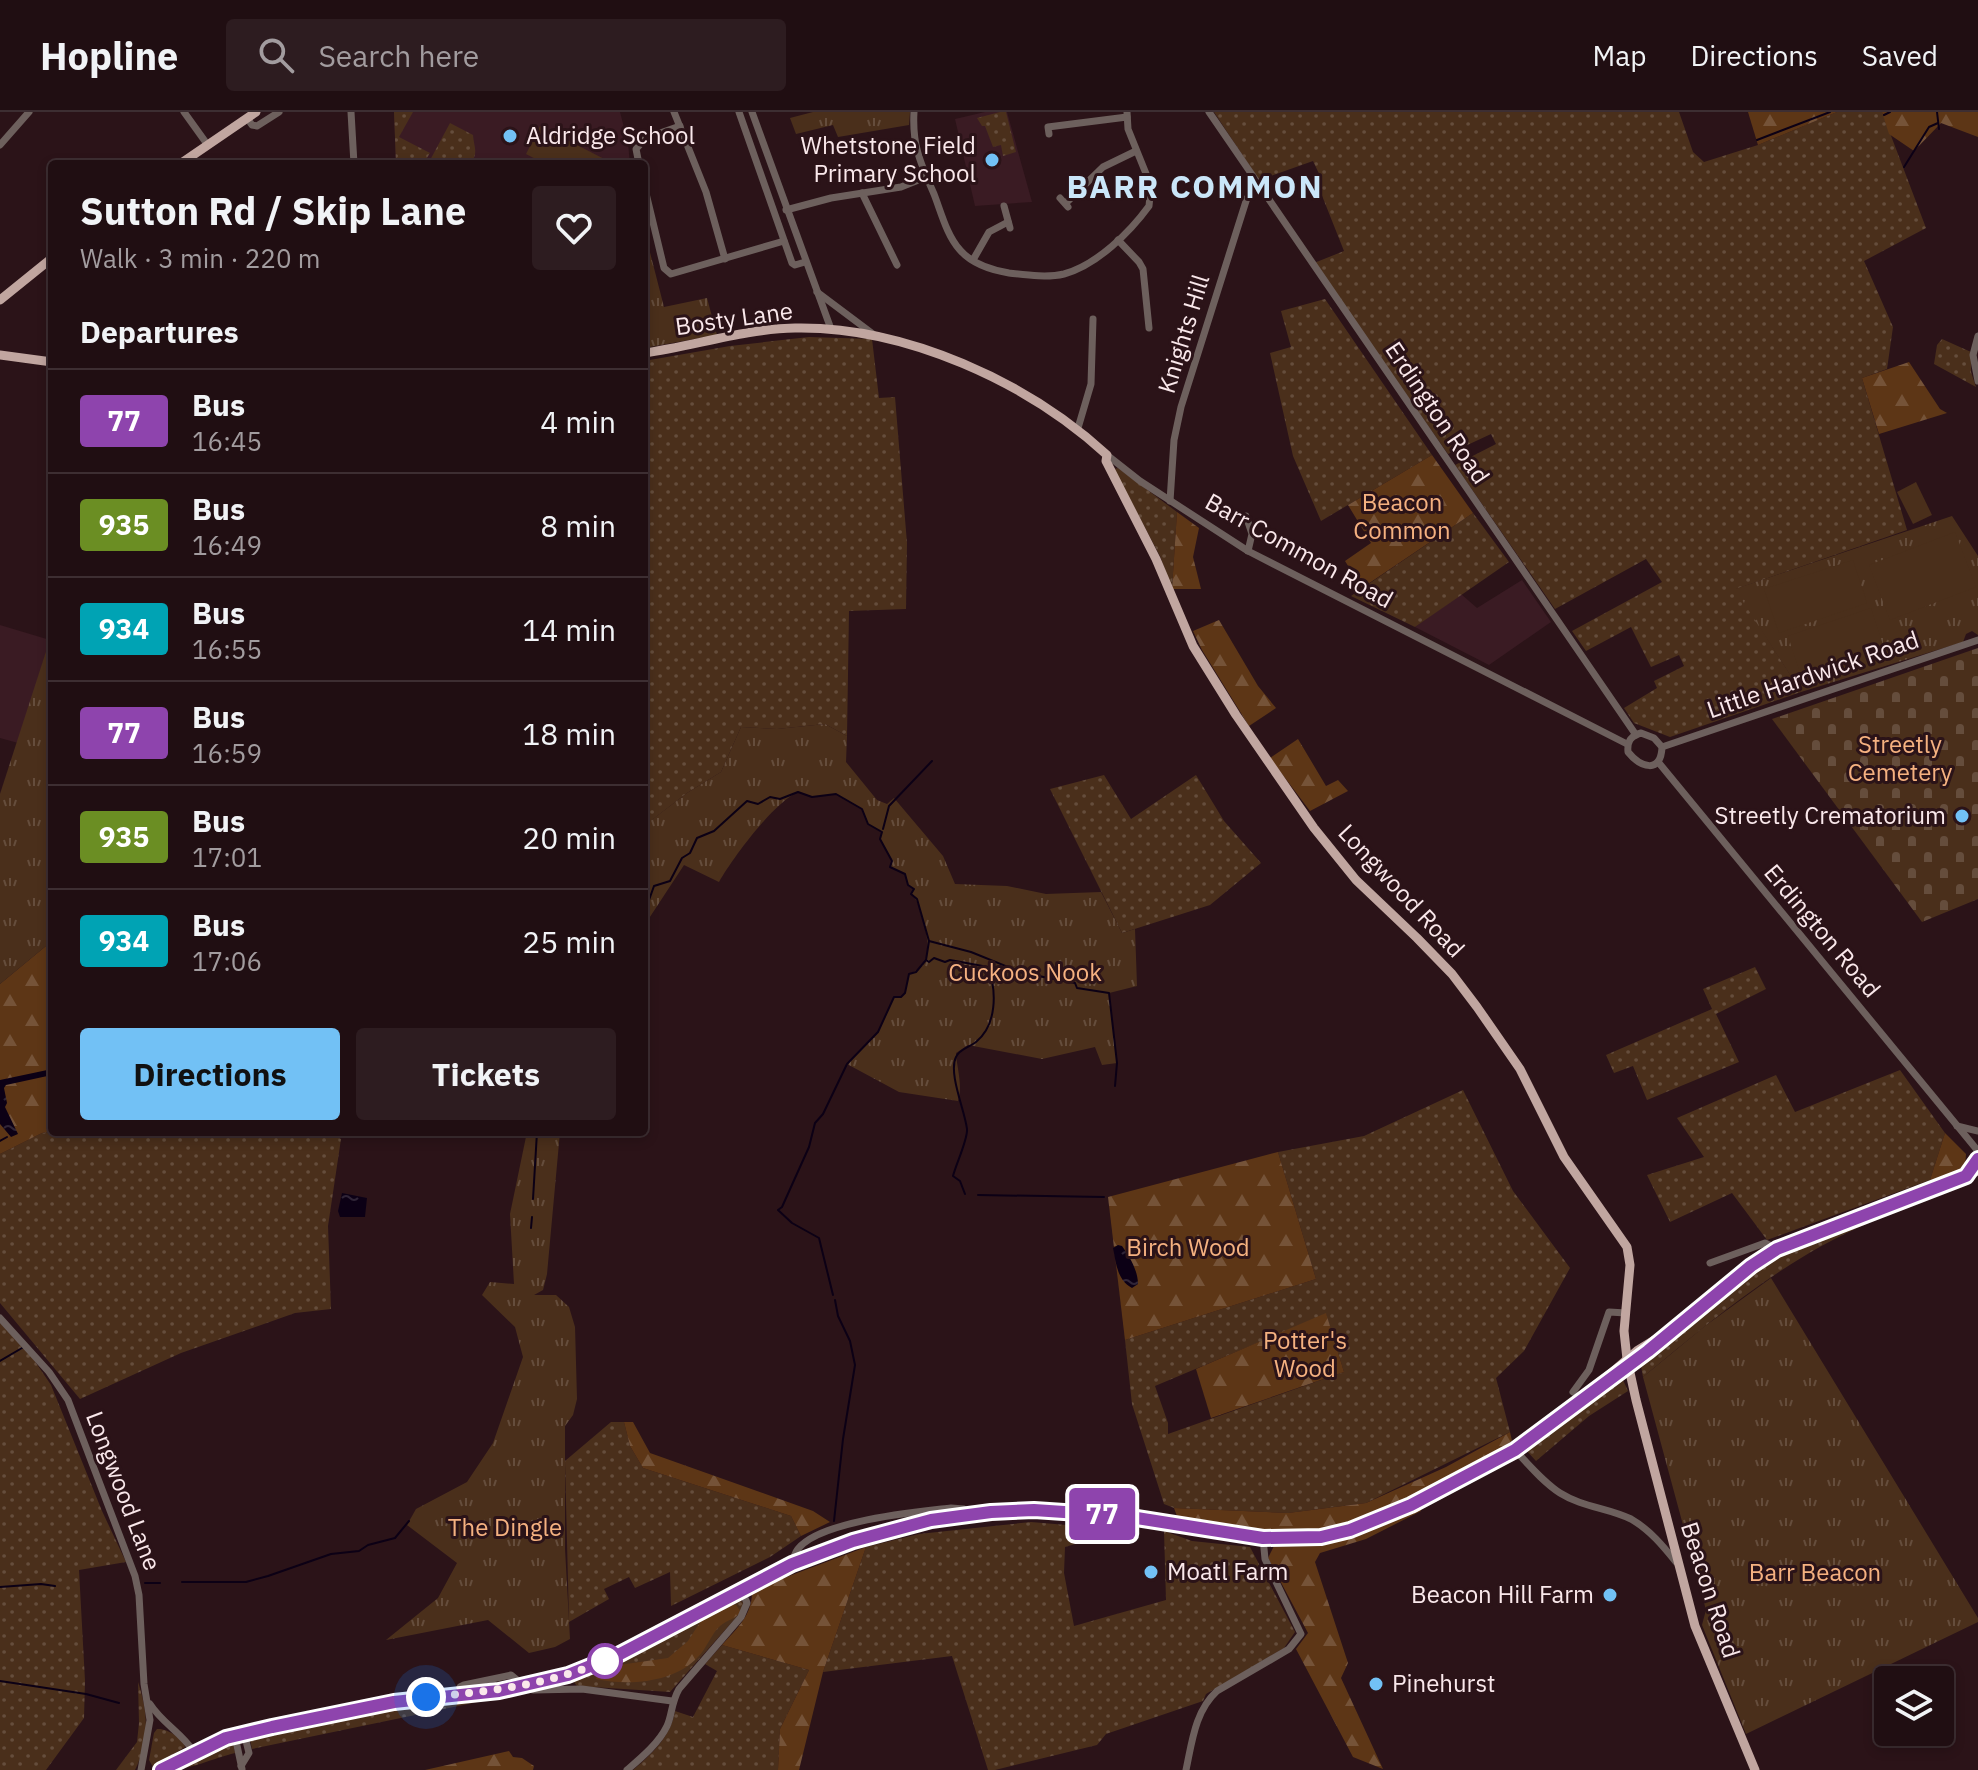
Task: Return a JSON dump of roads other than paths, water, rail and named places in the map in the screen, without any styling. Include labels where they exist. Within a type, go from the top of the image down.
[{"type":"main road","points":[[185,160],[252,115]]},
{"type":"main road","points":[[0,300],[48,261]]},
{"type":"main road","name":"Barr Common Road","points":[[831,329],[873,334],[994,377],[1078,428],[1107,455]]},
{"type":"main road","name":"Bosty Lane","points":[[648,352],[765,331],[831,329]]},
{"type":"main road","points":[[0,355],[48,361]]},
{"type":"main road","name":"Longwood Road","points":[[1107,455],[1106,461],[1156,559],[1184,628],[1236,715],[1347,870],[1452,974],[1520,1069],[1564,1157],[1627,1247],[1630,1265],[1626,1313],[1631,1360]]},
{"type":"main road","points":[[1966,1176],[1978,1159]]},
{"type":"main road","points":[[161,1770],[194,1752],[240,1734],[394,1702],[526,1686],[568,1675],[620,1654],[792,1564],[871,1535],[921,1522],[1011,1511],[1096,1514],[1263,1538],[1321,1537],[1369,1524],[1515,1450],[1777,1249],[1978,1171]]},
{"type":"main road","name":"Beacon Road","points":[[1631,1360],[1678,1564],[1699,1637],[1755,1770]]},
{"type":"street","points":[[0,145],[29,112]]},
{"type":"street","points":[[184,112],[207,144]]},
{"type":"street","points":[[252,115],[252,125],[257,126],[279,112]]},
{"type":"street","points":[[351,112],[354,160]]},
{"type":"street","points":[[674,112],[706,192],[725,259]]},
{"type":"street","points":[[739,112],[792,263],[798,265],[805,262]]},
{"type":"street","points":[[752,112],[831,329]]},
{"type":"street","points":[[914,112],[915,147],[956,245],[973,260],[995,270],[1021,275],[1063,274],[1090,262],[1118,240],[1149,206],[1151,186],[1128,129],[1127,115],[1048,127],[1049,134]]},
{"type":"street","name":"Erdington Road","points":[[1209,112],[1636,735]]},
{"type":"street","points":[[638,160],[636,149],[641,141],[680,126]]},
{"type":"street","points":[[1065,203],[1103,167],[1136,151]]},
{"type":"street","points":[[786,210],[831,198],[901,187],[926,177]]},
{"type":"street","name":"Knights Hill","points":[[1170,501],[1174,440],[1181,407],[1247,198],[1259,187]]},
{"type":"street","points":[[862,193],[896,265]]},
{"type":"street","points":[[648,201],[666,272],[675,274],[784,241]]},
{"type":"street","points":[[973,260],[989,232],[1009,225],[1004,206]]},
{"type":"street","points":[[1118,240],[1143,269],[1145,317],[1149,328]]},
{"type":"street","points":[[816,290],[873,334]]},
{"type":"street","points":[[1078,428],[1091,384],[1093,319]]},
{"type":"street","points":[[1978,336],[1973,355],[1978,381]]},
{"type":"street","name":"Barr Common Road","points":[[1107,455],[1170,501],[1248,551],[1627,744]]},
{"type":"street","points":[[1246,516],[1252,534],[1248,551]]},
{"type":"street","name":"Little Hardwick Road","points":[[1662,747],[1978,640]]},
{"type":"street","points":[[1647,734],[1662,747],[1659,763],[1649,767],[1636,761],[1628,752],[1627,744],[1636,735],[1647,734]]},
{"type":"street","name":"Erdington Road","points":[[1659,763],[1978,1151]]},
{"type":"street","points":[[1955,1125],[1978,1131]]},
{"type":"street","points":[[1710,1263],[1765,1243],[1777,1249]]},
{"type":"street","points":[[1573,1392],[1589,1370],[1609,1312],[1626,1313]]},
{"type":"street","name":"Longwood Lane","points":[[0,1318],[49,1372],[68,1400],[138,1585],[150,1731],[141,1770]]},
{"type":"street","points":[[1515,1450],[1560,1493],[1639,1525],[1658,1539],[1678,1564]]},
{"type":"street","points":[[792,1564],[796,1552],[805,1543],[820,1533],[842,1525],[951,1508],[964,1509],[966,1515]]},
{"type":"street","points":[[1186,1770],[1201,1711],[1209,1698],[1289,1649],[1301,1634],[1265,1559],[1263,1538]]},
{"type":"street","points":[[627,1770],[669,1725],[672,1701],[679,1689],[741,1617],[747,1603],[741,1589]]},
{"type":"street","points":[[568,1675],[568,1689]]},
{"type":"street","points":[[526,1686],[534,1690],[568,1689],[672,1701]]},
{"type":"street","points":[[148,1703],[165,1724],[188,1741],[194,1752]]},
{"type":"street","points":[[150,1731],[165,1724]]},
{"type":"street","points":[[240,1734],[242,1768]]},
{"type":"water","points":[[48,1070],[48,1076],[4,1088],[5,1107],[18,1134],[11,1137],[0,1124],[0,1080]]},
{"type":"water","points":[[342,1193],[367,1198],[365,1217],[340,1217],[338,1211]]},
{"type":"water","points":[[1122,1246],[1133,1264],[1138,1284],[1132,1288],[1118,1271],[1113,1248]]},
{"type":"waterway","points":[[1757,140],[1830,112]]},
{"type":"waterway","points":[[1884,115],[1890,112]]},
{"type":"waterway","points":[[1937,112],[1939,129]]},
{"type":"waterway","points":[[1904,167],[1929,127],[1938,123]]},
{"type":"waterway","points":[[883,829],[889,806],[932,761]]},
{"type":"waterway","points":[[648,903],[654,886],[670,881],[697,838],[714,831],[747,801],[758,804],[770,797],[780,799],[798,792],[812,797],[836,794],[862,809],[868,824],[882,832],[880,839],[892,861],[890,867],[905,874],[908,885],[914,889],[911,894],[917,899],[929,941],[926,960],[929,962],[934,958],[988,967],[991,976],[994,997],[988,1026],[976,1042],[957,1054],[954,1064],[955,1082],[967,1129],[953,1176],[960,1181],[965,1194]]},
{"type":"waterway","points":[[929,941],[971,952],[1023,973],[1109,993],[1117,1063],[1115,1086]]},
{"type":"waterway","points":[[833,1295],[819,1238],[792,1223],[778,1210],[809,1147],[815,1123],[823,1114],[847,1064],[878,1032],[894,997],[905,993],[909,974],[916,972],[926,960]]},
{"type":"waterway","points":[[533,1199],[537,1136]]},
{"type":"waterway","points":[[0,1141],[7,1137]]},
{"type":"waterway","points":[[978,1195],[1104,1197]]},
{"type":"waterway","points":[[531,1228],[532,1217]]},
{"type":"waterway","points":[[834,1521],[855,1365],[835,1300]]},
{"type":"waterway","points":[[0,1361],[22,1348]]},
{"type":"waterway","points":[[182,1582],[246,1582],[331,1554],[359,1551],[368,1545],[395,1538],[409,1521]]},
{"type":"waterway","points":[[145,1583],[160,1583]]},
{"type":"waterway","points":[[0,1587],[55,1586]]},
{"type":"waterway","points":[[0,1681],[86,1694],[119,1703]]},
{"type":"place","name":"Aldridge School","points":[[510,136]]},
{"type":"place","name":"Whetstone Field Primary School","points":[[992,160]]},
{"type":"place","name":"Streetly Crematorium","points":[[1962,816]]},
{"type":"place","name":"Moatl Farm","points":[[1151,1572]]},
{"type":"place","name":"Beacon Hill Farm","points":[[1610,1595]]},
{"type":"place","name":"Pinehurst","points":[[1376,1684]]},
{"type":"district","name":"BARR COMMON","points":[[1195,187]]},
{"type":"park label","name":"Beacon Common","points":[[1402,517]]},
{"type":"park label","name":"Streetly Cemetery","points":[[1900,759]]},
{"type":"park label","name":"Cuckoos Nook","points":[[1025,973]]},
{"type":"park label","name":"Birch Wood","points":[[1188,1248]]},
{"type":"park label","name":"Potter's Wood","points":[[1305,1355]]},
{"type":"park label","name":"The Dingle","points":[[505,1528]]},
{"type":"park label","name":"Barr Beacon","points":[[1815,1573]]}]
